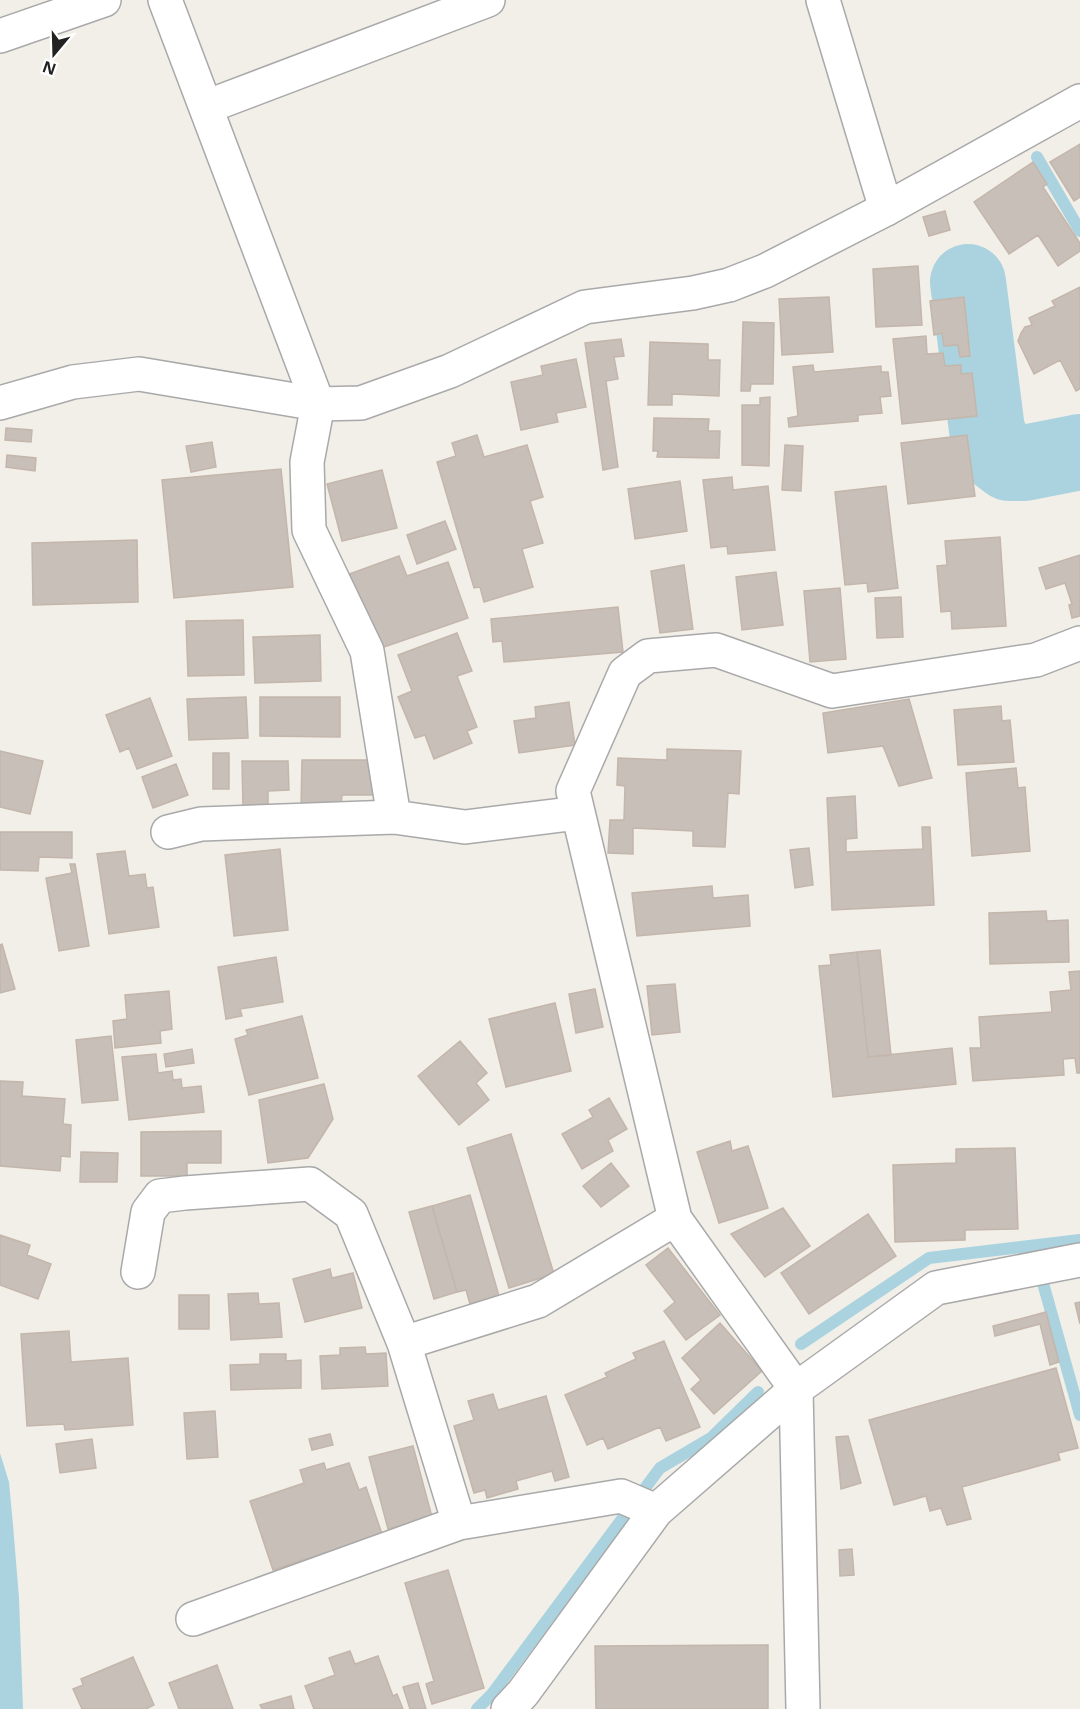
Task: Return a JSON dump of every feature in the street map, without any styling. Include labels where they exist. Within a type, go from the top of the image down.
[{"type":"street","points":[[0,36],[104,0]]},
{"type":"street","points":[[165,0],[318,404],[307,462],[309,530],[367,651],[394,817]]},
{"type":"street","points":[[206,107],[488,0]]},
{"type":"street","points":[[823,0],[886,209]]},
{"type":"street","points":[[0,403],[73,382],[139,374],[318,404],[361,403],[450,372],[585,307],[693,293],[729,285],[765,271],[886,209],[1080,101]]},
{"type":"street","points":[[803,1709],[796,1389],[675,1219],[573,791],[625,673],[648,656],[716,650],[832,691],[1036,660],[1080,643]]},
{"type":"street","points":[[168,832],[201,824],[394,817],[465,827],[578,813]]},
{"type":"street","points":[[138,1272],[148,1212],[160,1196],[310,1185],[351,1214],[404,1343],[459,1523]]},
{"type":"street","points":[[404,1343],[538,1301],[675,1219]]},
{"type":"street","points":[[508,1709],[523,1693],[656,1512],[796,1389],[936,1288],[1080,1260]]},
{"type":"street","points":[[193,1619],[459,1523],[621,1496],[656,1512]]},
{"type":"water","points":[[0,1453],[9,1482],[13,1525],[19,1598],[23,1709],[0,1709]]},
{"type":"building","points":[[1080,144],[1080,197],[1074,201],[1050,162]]},
{"type":"building","points":[[1033,162],[1047,184],[1043,187],[1080,243],[1080,251],[1058,266],[1038,235],[1009,254],[974,202]]},
{"type":"building","points":[[945,211],[950,230],[929,236],[923,217]]},
{"type":"building","points":[[918,266],[922,325],[876,327],[873,269]]},
{"type":"building","points":[[1080,287],[1080,389],[1076,391],[1060,360],[1034,374],[1018,341],[1025,327],[1032,325],[1029,318],[1055,306],[1052,301]]},
{"type":"building","points":[[829,297],[833,352],[782,355],[779,299]]},
{"type":"building","points":[[964,297],[970,356],[960,357],[958,345],[944,346],[942,333],[934,335],[930,301]]},
{"type":"building","points":[[743,322],[774,323],[773,384],[751,384],[750,391],[741,391]]},
{"type":"building","points":[[926,336],[927,354],[943,353],[945,366],[961,365],[961,374],[972,373],[977,416],[902,424],[893,339]]},
{"type":"building","points":[[621,339],[624,356],[614,357],[618,379],[606,381],[618,467],[603,470],[585,343]]},
{"type":"building","points":[[650,342],[708,344],[708,360],[720,360],[719,396],[672,394],[672,405],[648,405]]},
{"type":"building","points":[[576,359],[586,407],[556,413],[558,422],[521,430],[511,382],[543,375],[541,366]]},
{"type":"building","points":[[813,365],[814,372],[881,366],[881,372],[888,372],[891,396],[880,397],[882,413],[858,415],[858,421],[789,427],[788,418],[798,416],[793,367]]},
{"type":"building","points":[[770,397],[769,466],[742,465],[742,405],[760,405],[760,398]]},
{"type":"building","points":[[654,418],[709,419],[708,431],[720,431],[719,458],[657,457],[658,451],[653,451]]},
{"type":"building","points":[[6,428],[32,430],[31,442],[5,440]]},
{"type":"building","points":[[477,435],[484,457],[527,445],[543,497],[530,501],[543,543],[522,549],[533,587],[484,602],[480,587],[474,588],[437,462],[456,456],[452,443]]},
{"type":"building","points":[[967,435],[975,496],[908,504],[901,443]]},
{"type":"building","points":[[212,442],[216,467],[191,472],[186,446]]},
{"type":"building","points":[[785,445],[803,446],[801,491],[782,490]]},
{"type":"building","points":[[7,455],[36,458],[35,471],[6,467]]},
{"type":"building","points":[[281,469],[293,587],[174,598],[162,480]]},
{"type":"building","points":[[382,470],[397,528],[342,541],[327,484]]},
{"type":"building","points":[[732,477],[733,490],[768,486],[775,550],[728,554],[727,546],[711,548],[703,480]]},
{"type":"building","points":[[680,481],[687,531],[635,539],[628,489]]},
{"type":"building","points":[[886,486],[898,588],[868,592],[867,583],[845,585],[835,492]]},
{"type":"building","points":[[445,521],[456,549],[417,564],[407,535]]},
{"type":"building","points":[[1000,537],[1006,626],[952,629],[951,611],[941,612],[937,566],[947,565],[945,541]]},
{"type":"building","points":[[137,540],[138,602],[33,605],[32,543]]},
{"type":"building","points":[[1080,555],[1080,616],[1072,618],[1069,605],[1072,604],[1065,583],[1046,589],[1039,568]]},
{"type":"building","points":[[399,556],[407,576],[448,562],[468,618],[381,648],[344,576]]},
{"type":"building","points":[[684,565],[693,629],[660,633],[651,571]]},
{"type":"building","points":[[776,572],[783,625],[742,630],[736,577]]},
{"type":"building","points":[[840,588],[846,659],[810,662],[804,591]]},
{"type":"building","points":[[901,597],[903,637],[877,638],[875,598]]},
{"type":"building","points":[[618,607],[623,652],[504,662],[502,641],[493,642],[491,619]]},
{"type":"building","points":[[243,620],[244,675],[188,676],[186,621]]},
{"type":"building","points":[[457,633],[472,671],[457,676],[477,727],[467,731],[472,743],[434,759],[425,735],[415,738],[398,697],[412,691],[398,655]]},
{"type":"building","points":[[320,635],[321,681],[255,683],[253,637]]},
{"type":"building","points":[[246,697],[248,738],[189,740],[187,699]]},
{"type":"building","points":[[260,697],[340,697],[340,737],[260,736]]},
{"type":"building","points":[[150,698],[172,756],[137,769],[129,748],[120,752],[106,715]]},
{"type":"building","points":[[909,699],[932,778],[899,786],[883,746],[828,753],[823,713]]},
{"type":"building","points":[[569,702],[575,745],[519,753],[514,721],[536,718],[535,707]]},
{"type":"building","points":[[1001,706],[1002,721],[1010,720],[1014,762],[958,765],[954,710]]},
{"type":"building","points":[[667,749],[741,751],[739,794],[728,793],[725,847],[693,846],[693,831],[633,828],[633,854],[608,853],[610,820],[624,820],[625,786],[617,785],[618,758],[667,760]]},
{"type":"building","points":[[0,751],[43,761],[30,814],[0,807]]},
{"type":"building","points":[[213,753],[229,753],[229,789],[213,789]]},
{"type":"building","points":[[302,760],[376,760],[376,795],[342,795],[341,806],[301,807]]},
{"type":"building","points":[[242,761],[288,761],[289,790],[268,791],[268,808],[243,808]]},
{"type":"building","points":[[176,764],[188,795],[153,808],[142,777]]},
{"type":"building","points":[[1016,768],[1018,788],[1025,787],[1030,851],[972,856],[966,773]]},
{"type":"building","points":[[855,796],[857,838],[846,839],[846,852],[923,849],[922,827],[930,827],[934,905],[832,910],[827,798]]},
{"type":"building","points":[[0,832],[72,832],[72,858],[39,857],[38,871],[0,870]]},
{"type":"building","points":[[809,848],[813,885],[795,888],[790,850]]},
{"type":"building","points":[[280,849],[288,930],[234,936],[225,855]]},
{"type":"building","points":[[125,851],[129,876],[145,874],[147,888],[153,887],[159,927],[109,934],[97,854]]},
{"type":"building","points":[[70,864],[75,864],[89,946],[59,951],[46,878],[72,873]]},
{"type":"building","points":[[712,886],[713,898],[748,895],[750,926],[637,936],[632,893]]},
{"type":"building","points":[[1046,911],[1047,921],[1068,920],[1069,962],[990,964],[989,913]]},
{"type":"building","points":[[2,944],[15,989],[0,993],[0,945]]},
{"type":"building","points":[[880,950],[891,1055],[868,1057],[857,952]]},
{"type":"building","points":[[857,952],[868,1057],[952,1048],[956,1084],[833,1097],[819,966],[831,965],[830,955]]},
{"type":"building","points":[[276,957],[283,1002],[240,1009],[242,1016],[226,1019],[218,967]]},
{"type":"building","points":[[1080,971],[1080,1073],[1077,1073],[1075,1058],[1063,1059],[1064,1075],[973,1081],[970,1048],[981,1048],[979,1017],[1052,1012],[1050,992],[1071,990],[1069,972]]},
{"type":"building","points":[[675,984],[680,1032],[652,1035],[647,986]]},
{"type":"building","points":[[595,989],[603,1027],[576,1033],[569,994]]},
{"type":"building","points":[[169,991],[172,1029],[160,1031],[161,1043],[115,1048],[113,1021],[127,1019],[125,995]]},
{"type":"building","points":[[555,1003],[571,1071],[506,1087],[489,1019]]},
{"type":"building","points":[[302,1016],[318,1078],[249,1095],[235,1039],[248,1035],[246,1030]]},
{"type":"building","points":[[111,1036],[118,1100],[82,1103],[76,1040]]},
{"type":"building","points":[[460,1041],[487,1073],[476,1083],[489,1100],[459,1125],[418,1076]]},
{"type":"building","points":[[192,1049],[194,1063],[166,1067],[164,1054]]},
{"type":"building","points":[[156,1054],[158,1073],[172,1071],[173,1080],[181,1079],[182,1088],[201,1086],[204,1112],[129,1120],[122,1057]]},
{"type":"building","points":[[0,1081],[23,1082],[22,1096],[65,1099],[63,1124],[71,1125],[70,1157],[61,1156],[60,1171],[0,1166]]},
{"type":"building","points":[[324,1084],[333,1119],[308,1158],[268,1163],[259,1100]]},
{"type":"building","points":[[609,1098],[627,1129],[608,1140],[613,1151],[582,1169],[562,1134],[593,1117],[589,1110]]},
{"type":"building","points":[[221,1131],[221,1163],[187,1163],[187,1176],[141,1176],[141,1132]]},
{"type":"building","points":[[511,1134],[554,1274],[509,1288],[467,1148]]},
{"type":"building","points":[[730,1141],[732,1151],[748,1146],[768,1208],[719,1223],[697,1152]]},
{"type":"building","points":[[1015,1148],[1018,1229],[965,1230],[965,1240],[895,1242],[893,1165],[956,1163],[956,1149]]},
{"type":"building","points":[[81,1152],[118,1153],[117,1182],[80,1182]]},
{"type":"building","points":[[611,1163],[629,1186],[601,1207],[583,1186]]},
{"type":"building","points":[[470,1195],[499,1296],[470,1304],[466,1290],[457,1292],[432,1206]]},
{"type":"building","points":[[432,1206],[457,1292],[434,1299],[409,1212]]},
{"type":"building","points":[[783,1208],[810,1246],[765,1277],[731,1234]]},
{"type":"building","points":[[868,1214],[896,1256],[809,1314],[781,1273]]},
{"type":"building","points":[[0,1235],[30,1245],[27,1255],[51,1264],[38,1299],[0,1285]]},
{"type":"building","points":[[668,1248],[720,1315],[686,1340],[664,1311],[675,1302],[646,1265]]},
{"type":"building","points":[[330,1269],[332,1278],[353,1273],[362,1308],[305,1322],[293,1279]]},
{"type":"building","points":[[258,1293],[259,1304],[279,1303],[282,1337],[231,1340],[228,1294]]},
{"type":"building","points":[[179,1295],[209,1295],[209,1329],[179,1329]]},
{"type":"building","points":[[1080,1302],[1080,1324],[1075,1303]]},
{"type":"building","points":[[1046,1312],[1059,1362],[1050,1365],[1040,1324],[995,1336],[993,1326]]},
{"type":"building","points":[[720,1323],[762,1371],[714,1414],[691,1389],[701,1380],[682,1358]]},
{"type":"building","points":[[69,1331],[71,1362],[128,1358],[133,1425],[65,1430],[64,1424],[27,1426],[21,1334]]},
{"type":"building","points":[[664,1341],[700,1427],[666,1441],[660,1427],[608,1449],[603,1438],[587,1445],[565,1395],[607,1377],[605,1373],[636,1359],[633,1353]]},
{"type":"building","points":[[365,1347],[366,1354],[386,1353],[388,1386],[322,1389],[320,1356],[340,1355],[340,1348]]},
{"type":"building","points":[[260,1354],[286,1354],[286,1361],[301,1360],[301,1388],[231,1390],[230,1365],[260,1364]]},
{"type":"building","points":[[1056,1368],[1078,1448],[1058,1453],[1060,1460],[962,1487],[971,1519],[947,1525],[941,1508],[930,1511],[926,1496],[894,1505],[869,1420]]},
{"type":"building","points":[[493,1394],[498,1410],[546,1396],[569,1477],[555,1481],[552,1471],[516,1481],[518,1489],[487,1498],[485,1490],[474,1493],[454,1426],[474,1420],[468,1401]]},
{"type":"building","points":[[215,1411],[218,1457],[187,1459],[184,1413]]},
{"type":"building","points":[[330,1434],[333,1445],[312,1450],[309,1439]]},
{"type":"building","points":[[848,1436],[861,1483],[841,1489],[836,1437]]},
{"type":"building","points":[[92,1439],[96,1468],[60,1473],[56,1444]]},
{"type":"building","points":[[413,1446],[432,1517],[388,1529],[369,1457]]},
{"type":"building","points":[[324,1463],[326,1470],[349,1463],[359,1490],[366,1487],[382,1534],[273,1570],[250,1501],[304,1483],[300,1470]]},
{"type":"building","points":[[852,1549],[854,1575],[840,1576],[839,1550]]},
{"type":"building","points":[[448,1570],[484,1688],[432,1704],[426,1684],[434,1681],[405,1583]]},
{"type":"building","points":[[768,1645],[768,1709],[596,1709],[595,1646]]},
{"type":"building","points":[[350,1651],[355,1664],[378,1656],[393,1696],[397,1694],[403,1709],[314,1709],[305,1686],[335,1675],[329,1658]]},
{"type":"building","points":[[133,1657],[154,1705],[146,1709],[82,1709],[73,1689],[83,1685],[81,1679]]},
{"type":"building","points":[[217,1665],[233,1709],[179,1709],[169,1683]]},
{"type":"building","points":[[418,1683],[426,1709],[410,1709],[403,1687]]},
{"type":"building","points":[[291,1696],[294,1709],[262,1709],[260,1705]]},
{"type":"waterway","points":[[1037,157],[1080,231]]},
{"type":"waterway","points":[[968,282],[987,430],[996,453],[1009,463],[1024,463],[1080,452]]},
{"type":"waterway","points":[[801,1344],[929,1258],[1080,1240]]},
{"type":"waterway","points":[[1039,1269],[1080,1415]]},
{"type":"waterway","points":[[477,1709],[492,1694],[660,1468],[711,1438],[758,1392]]}]
